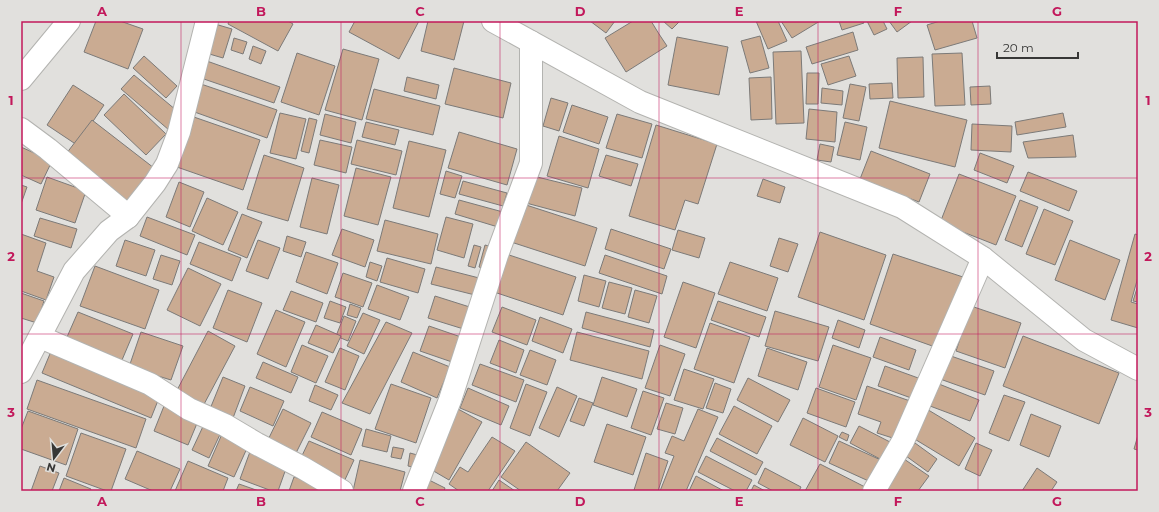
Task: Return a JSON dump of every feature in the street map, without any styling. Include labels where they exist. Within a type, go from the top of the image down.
[{"type":"street","points":[[21,79],[69,21]]},
{"type":"street","points":[[21,372],[74,271],[109,231],[128,217],[155,183],[167,164],[179,132],[207,21]]},
{"type":"street","points":[[493,21],[640,102],[902,207],[983,258],[1084,340],[1138,370]]},
{"type":"street","points":[[414,491],[450,400],[497,255],[531,163],[531,42]]},
{"type":"street","points":[[21,129],[128,217]]},
{"type":"street","points":[[874,491],[903,441],[983,258]]},
{"type":"street","points":[[40,337],[150,384],[189,409],[225,425],[342,491]]},
{"type":"building","points":[[96,21],[120,21],[143,29],[128,69],[84,52]]},
{"type":"building","points":[[229,21],[288,21],[293,24],[278,51],[228,24]]},
{"type":"building","points":[[355,21],[419,21],[399,59],[349,32]]},
{"type":"building","points":[[428,21],[464,21],[454,60],[421,51]]},
{"type":"building","points":[[590,21],[615,21],[606,33]]},
{"type":"building","points":[[633,21],[651,21],[667,46],[626,72],[605,38]]},
{"type":"building","points":[[663,21],[680,21],[672,29]]},
{"type":"building","points":[[756,21],[778,21],[787,41],[768,49]]},
{"type":"building","points":[[781,21],[820,21],[792,38]]},
{"type":"building","points":[[839,21],[863,21],[864,23],[842,30]]},
{"type":"building","points":[[867,21],[883,21],[887,29],[874,35]]},
{"type":"building","points":[[889,21],[912,21],[897,32]]},
{"type":"building","points":[[940,21],[972,21],[977,38],[935,50],[927,25]]},
{"type":"building","points":[[215,24],[232,29],[223,58],[206,53]]},
{"type":"building","points":[[853,32],[858,50],[812,64],[806,47]]},
{"type":"building","points":[[760,36],[769,68],[750,73],[741,41]]},
{"type":"building","points":[[677,37],[728,47],[719,95],[668,85]]},
{"type":"building","points":[[234,38],[247,42],[243,54],[231,50]]},
{"type":"building","points":[[253,46],[266,51],[261,64],[249,59]]},
{"type":"building","points":[[343,49],[379,59],[362,120],[325,110]]},
{"type":"building","points":[[801,51],[804,123],[776,124],[773,52]]},
{"type":"building","points":[[297,53],[335,66],[319,115],[281,102]]},
{"type":"building","points":[[962,53],[965,105],[935,106],[932,54]]},
{"type":"building","points":[[144,56],[177,86],[166,98],[133,68]]},
{"type":"building","points":[[849,56],[856,76],[828,85],[821,64]]},
{"type":"building","points":[[923,57],[924,97],[898,98],[897,58]]},
{"type":"building","points":[[204,60],[280,87],[274,103],[198,77]]},
{"type":"building","points":[[454,68],[511,83],[503,118],[445,104]]},
{"type":"building","points":[[807,73],[819,73],[818,104],[806,104]]},
{"type":"building","points":[[134,75],[182,115],[169,130],[121,89]]},
{"type":"building","points":[[407,77],[439,85],[436,99],[404,91]]},
{"type":"building","points":[[771,77],[772,119],[751,120],[749,78]]},
{"type":"building","points":[[198,83],[277,110],[267,138],[189,110]]},
{"type":"building","points":[[892,83],[893,98],[870,99],[869,84]]},
{"type":"building","points":[[850,84],[866,87],[859,121],[843,118]]},
{"type":"building","points":[[73,85],[104,105],[77,145],[47,125]]},
{"type":"building","points":[[990,86],[991,104],[971,105],[970,87]]},
{"type":"building","points":[[822,88],[843,91],[842,105],[821,103]]},
{"type":"building","points":[[374,89],[440,106],[433,135],[366,119]]},
{"type":"building","points":[[124,94],[166,134],[146,155],[104,115]]},
{"type":"building","points":[[551,98],[568,103],[559,131],[543,126]]},
{"type":"building","points":[[890,101],[967,120],[955,167],[879,148]]},
{"type":"building","points":[[572,105],[608,117],[599,144],[563,132]]},
{"type":"building","points":[[809,109],[837,112],[835,142],[806,139]]},
{"type":"building","points":[[280,113],[306,119],[296,159],[270,153]]},
{"type":"building","points":[[1063,113],[1066,127],[1017,135],[1015,122]]},
{"type":"building","points":[[325,114],[356,122],[351,143],[320,135]]},
{"type":"building","points":[[617,114],[652,124],[642,158],[606,148]]},
{"type":"building","points":[[191,116],[260,140],[243,190],[174,166]]},
{"type":"building","points":[[309,118],[317,120],[309,153],[301,151]]},
{"type":"building","points":[[92,120],[154,168],[128,202],[66,154]]},
{"type":"building","points":[[366,122],[399,130],[395,145],[362,137]]},
{"type":"building","points":[[845,122],[867,127],[860,160],[837,155]]},
{"type":"building","points":[[972,124],[1012,126],[1011,152],[971,150]]},
{"type":"building","points":[[656,125],[717,144],[698,204],[685,200],[675,230],[629,216]]},
{"type":"building","points":[[459,132],[517,149],[507,185],[448,168]]},
{"type":"building","points":[[1073,135],[1076,157],[1028,158],[1023,142]]},
{"type":"building","points":[[559,136],[599,149],[588,188],[547,176]]},
{"type":"building","points":[[320,140],[352,147],[346,173],[314,165]]},
{"type":"building","points":[[357,140],[402,151],[396,175],[351,164]]},
{"type":"building","points":[[409,141],[446,150],[429,217],[393,208]]},
{"type":"building","points":[[820,144],[834,147],[831,162],[817,160]]},
{"type":"building","points":[[21,147],[52,161],[41,184],[21,175]]},
{"type":"building","points":[[871,151],[930,174],[919,202],[860,179]]},
{"type":"building","points":[[980,153],[1014,166],[1007,183],[974,170]]},
{"type":"building","points":[[264,155],[304,168],[288,221],[247,209]]},
{"type":"building","points":[[606,155],[638,164],[631,186],[599,176]]},
{"type":"building","points":[[356,168],[391,177],[378,225],[344,216]]},
{"type":"building","points":[[446,171],[462,176],[455,198],[440,194]]},
{"type":"building","points":[[1028,172],[1077,191],[1069,211],[1020,191]]},
{"type":"building","points":[[959,174],[1016,196],[996,245],[940,223]]},
{"type":"building","points":[[533,176],[582,188],[575,216],[526,203]]},
{"type":"building","points":[[47,177],[86,191],[75,223],[36,210]]},
{"type":"building","points":[[312,178],[339,185],[327,234],[300,227]]},
{"type":"building","points":[[763,179],[785,187],[780,203],[757,196]]},
{"type":"building","points":[[463,181],[507,193],[503,206],[459,194]]},
{"type":"building","points":[[179,182],[204,192],[190,227],[166,217]]},
{"type":"building","points":[[21,185],[27,187],[21,204]]},
{"type":"building","points":[[207,198],[238,212],[223,245],[192,231]]},
{"type":"building","points":[[459,200],[503,212],[498,227],[455,214]]},
{"type":"building","points":[[1020,200],[1038,207],[1022,247],[1005,240]]},
{"type":"building","points":[[520,203],[597,228],[585,266],[508,241]]},
{"type":"building","points":[[1044,209],[1073,221],[1055,265],[1026,254]]},
{"type":"building","points":[[242,214],[262,222],[247,258],[228,250]]},
{"type":"building","points":[[147,217],[195,235],[187,255],[140,236]]},
{"type":"building","points":[[446,217],[473,224],[464,258],[437,250]]},
{"type":"building","points":[[40,218],[77,229],[71,248],[34,236]]},
{"type":"building","points":[[385,220],[438,234],[431,264],[377,251]]},
{"type":"building","points":[[342,229],[374,240],[365,267],[332,255]]},
{"type":"building","points":[[611,229],[671,249],[664,269],[605,249]]},
{"type":"building","points":[[678,230],[705,238],[699,258],[672,250]]},
{"type":"building","points":[[820,232],[886,255],[864,320],[798,297]]},
{"type":"building","points":[[21,234],[46,243],[37,271],[54,277],[46,300],[21,291]]},
{"type":"building","points":[[1135,234],[1138,235],[1138,277],[1131,302],[1138,304],[1138,328],[1111,320]]},
{"type":"building","points":[[287,236],[306,242],[301,257],[283,251]]},
{"type":"building","points":[[779,238],[798,244],[788,272],[770,266]]},
{"type":"building","points":[[125,240],[155,250],[146,276],[116,266]]},
{"type":"building","points":[[258,240],[280,248],[268,279],[246,271]]},
{"type":"building","points":[[1070,240],[1120,260],[1105,300],[1055,280]]},
{"type":"building","points":[[199,242],[241,258],[232,281],[190,264]]},
{"type":"building","points":[[474,245],[481,247],[475,268],[468,266]]},
{"type":"building","points":[[485,245],[496,248],[490,270],[479,267]]},
{"type":"building","points":[[306,252],[338,263],[327,294],[296,282]]},
{"type":"building","points":[[500,252],[576,277],[563,315],[488,290]]},
{"type":"building","points":[[893,254],[963,277],[938,348],[870,324]]},
{"type":"building","points":[[161,255],[180,261],[172,285],[153,279]]},
{"type":"building","points":[[605,255],[667,276],[662,294],[599,273]]},
{"type":"building","points":[[387,258],[425,269],[418,293],[380,282]]},
{"type":"building","points":[[370,262],[382,266],[377,281],[366,277]]},
{"type":"building","points":[[730,262],[778,278],[767,311],[718,294]]},
{"type":"building","points":[[95,266],[159,290],[145,329],[80,306]]},
{"type":"building","points":[[436,267],[487,280],[483,297],[431,284]]},
{"type":"building","points":[[188,268],[221,284],[200,326],[167,310]]},
{"type":"building","points":[[343,273],[372,283],[363,307],[335,297]]},
{"type":"building","points":[[584,275],[606,281],[599,307],[578,301]]},
{"type":"building","points":[[609,282],[632,288],[625,314],[602,308]]},
{"type":"building","points":[[683,282],[715,293],[696,348],[664,337]]},
{"type":"building","points":[[377,285],[409,297],[400,320],[368,309]]},
{"type":"building","points":[[1138,285],[1138,302],[1133,301]]},
{"type":"building","points":[[228,290],[262,303],[247,342],[213,328]]},
{"type":"building","points":[[635,290],[657,296],[649,323],[628,317]]},
{"type":"building","points":[[291,291],[323,303],[316,322],[283,310]]},
{"type":"building","points":[[21,293],[44,301],[37,323],[21,318]]},
{"type":"building","points":[[435,296],[476,309],[470,331],[428,318]]},
{"type":"building","points":[[330,301],[346,307],[340,323],[324,318]]},
{"type":"building","points":[[718,301],[766,317],[759,337],[711,320]]},
{"type":"building","points":[[350,304],[361,308],[357,318],[347,315]]},
{"type":"building","points":[[971,306],[1021,323],[1005,368],[956,351]]},
{"type":"building","points":[[502,307],[536,320],[527,345],[492,332]]},
{"type":"building","points":[[276,310],[305,322],[286,367],[257,354]]},
{"type":"building","points":[[775,311],[829,327],[818,361],[765,346]]},
{"type":"building","points":[[78,312],[133,334],[122,360],[67,337]]},
{"type":"building","points":[[586,312],[654,330],[650,347],[582,328]]},
{"type":"building","points":[[363,313],[380,320],[364,354],[347,346]]},
{"type":"building","points":[[344,316],[356,321],[348,341],[336,336]]},
{"type":"building","points":[[540,317],[572,329],[563,353],[532,341]]},
{"type":"building","points":[[838,320],[865,330],[859,348],[832,338]]},
{"type":"building","points":[[386,322],[412,333],[370,414],[342,403]]},
{"type":"building","points":[[710,323],[750,337],[734,383],[694,369]]},
{"type":"building","points":[[316,325],[341,336],[333,353],[308,343]]},
{"type":"building","points":[[429,326],[461,337],[452,362],[420,351]]},
{"type":"building","points":[[208,331],[235,346],[202,408],[175,394]]},
{"type":"building","points":[[141,332],[183,346],[171,380],[129,367]]},
{"type":"building","points":[[577,332],[649,351],[642,379],[570,360]]},
{"type":"building","points":[[1023,336],[1119,373],[1099,424],[1003,386]]},
{"type":"building","points":[[880,337],[916,350],[909,370],[873,357]]},
{"type":"building","points":[[499,340],[524,350],[516,373],[490,363]]},
{"type":"building","points":[[302,345],[328,356],[316,383],[291,372]]},
{"type":"building","points":[[660,345],[685,354],[670,396],[645,388]]},
{"type":"building","points":[[833,345],[871,358],[856,400],[819,387]]},
{"type":"building","points":[[340,348],[359,356],[345,390],[325,382]]},
{"type":"building","points":[[767,348],[807,362],[798,390],[758,376]]},
{"type":"building","points":[[52,349],[161,393],[151,418],[42,373]]},
{"type":"building","points":[[530,350],[556,360],[547,385],[520,375]]},
{"type":"building","points":[[413,352],[450,367],[437,398],[401,382]]},
{"type":"building","points":[[948,355],[994,371],[985,395],[940,379]]},
{"type":"building","points":[[263,362],[298,377],[291,393],[256,378]]},
{"type":"building","points":[[480,364],[524,380],[516,402],[472,385]]},
{"type":"building","points":[[885,366],[921,379],[914,399],[878,386]]},
{"type":"building","points":[[684,369],[714,379],[703,409],[674,400]]},
{"type":"building","points":[[223,377],[245,386],[233,418],[210,409]]},
{"type":"building","points":[[602,377],[637,389],[627,417],[593,405]]},
{"type":"building","points":[[748,378],[790,400],[778,422],[737,400]]},
{"type":"building","points":[[37,380],[146,419],[136,448],[27,409]]},
{"type":"building","points":[[715,383],[731,389],[723,413],[706,408]]},
{"type":"building","points":[[391,384],[431,398],[416,443],[375,429]]},
{"type":"building","points":[[526,384],[547,392],[530,436],[510,428]]},
{"type":"building","points":[[939,384],[979,400],[970,421],[930,406]]},
{"type":"building","points":[[315,385],[338,395],[331,410],[309,401]]},
{"type":"building","points":[[867,386],[913,402],[899,440],[877,433],[881,422],[858,414]]},
{"type":"building","points":[[250,387],[284,401],[273,426],[240,411]]},
{"type":"building","points":[[557,387],[577,396],[559,437],[539,428]]},
{"type":"building","points":[[468,388],[509,406],[501,425],[460,408]]},
{"type":"building","points":[[816,388],[855,402],[846,427],[807,413]]},
{"type":"building","points":[[643,391],[664,398],[651,435],[631,428]]},
{"type":"building","points":[[1004,395],[1025,402],[1009,441],[989,433]]},
{"type":"building","points":[[579,398],[593,403],[584,426],[570,421]]},
{"type":"building","points":[[666,403],[683,408],[675,434],[657,429]]},
{"type":"building","points":[[164,406],[198,421],[188,445],[154,431]]},
{"type":"building","points":[[734,406],[772,426],[757,454],[719,434]]},
{"type":"building","points":[[925,408],[975,438],[959,466],[908,435]]},
{"type":"building","points":[[283,409],[311,423],[293,459],[265,446]]},
{"type":"building","points":[[458,409],[482,422],[449,480],[425,466]]},
{"type":"building","points":[[698,409],[718,417],[686,491],[660,491],[674,456],[665,453],[672,436],[684,441]]},
{"type":"building","points":[[28,411],[78,429],[66,465],[21,449],[21,429]]},
{"type":"building","points":[[322,412],[362,429],[351,455],[311,437]]},
{"type":"building","points":[[1031,414],[1061,426],[1049,457],[1020,445]]},
{"type":"building","points":[[803,418],[838,436],[825,462],[790,445]]},
{"type":"building","points":[[206,420],[223,428],[209,458],[192,450]]},
{"type":"building","points":[[607,424],[646,437],[633,475],[594,462]]},
{"type":"building","points":[[859,426],[890,442],[880,459],[850,443]]},
{"type":"building","points":[[366,429],[391,436],[387,452],[362,446]]},
{"type":"building","points":[[842,432],[849,435],[847,441],[839,437]]},
{"type":"building","points":[[81,433],[126,449],[111,491],[107,491],[66,476]]},
{"type":"building","points":[[222,434],[248,446],[234,477],[208,466]]},
{"type":"building","points":[[1138,435],[1138,450],[1134,449]]},
{"type":"building","points":[[492,437],[515,451],[488,491],[459,491],[449,484],[460,467],[468,472]]},
{"type":"building","points":[[717,438],[763,462],[756,475],[710,451]]},
{"type":"building","points":[[309,441],[354,460],[343,484],[298,464]]},
{"type":"building","points":[[839,441],[883,461],[873,483],[829,463]]},
{"type":"building","points":[[526,442],[570,473],[557,491],[521,491],[501,477]]},
{"type":"building","points":[[915,443],[937,459],[928,472],[906,456]]},
{"type":"building","points":[[976,443],[992,450],[980,476],[965,469]]},
{"type":"building","points":[[393,447],[404,449],[401,459],[391,457]]},
{"type":"building","points":[[251,449],[288,463],[278,491],[272,491],[240,479]]},
{"type":"building","points":[[137,451],[180,469],[170,491],[153,491],[125,479]]},
{"type":"building","points":[[410,453],[421,456],[417,468],[408,466]]},
{"type":"building","points":[[646,453],[668,461],[658,491],[634,490]]},
{"type":"building","points":[[706,456],[752,480],[746,491],[735,491],[698,472]]},
{"type":"building","points":[[904,459],[929,476],[918,491],[883,491]]},
{"type":"building","points":[[360,460],[405,472],[400,491],[353,491]]},
{"type":"building","points":[[188,461],[228,478],[223,491],[175,491]]},
{"type":"building","points":[[820,464],[867,488],[865,491],[805,491]]},
{"type":"building","points":[[40,466],[59,473],[52,491],[31,491]]},
{"type":"building","points":[[765,468],[801,487],[799,491],[773,491],[758,483]]},
{"type":"building","points":[[1037,468],[1057,482],[1051,491],[1022,491]]},
{"type":"building","points":[[696,476],[724,491],[689,491]]},
{"type":"building","points":[[294,477],[338,491],[289,491]]},
{"type":"building","points":[[64,478],[91,489],[90,491],[59,491]]},
{"type":"building","points":[[425,478],[445,488],[444,491],[418,491]]},
{"type":"building","points":[[499,480],[515,491],[492,491]]},
{"type":"building","points":[[239,484],[259,491],[236,491]]},
{"type":"building","points":[[754,485],[765,491],[751,491]]}]
